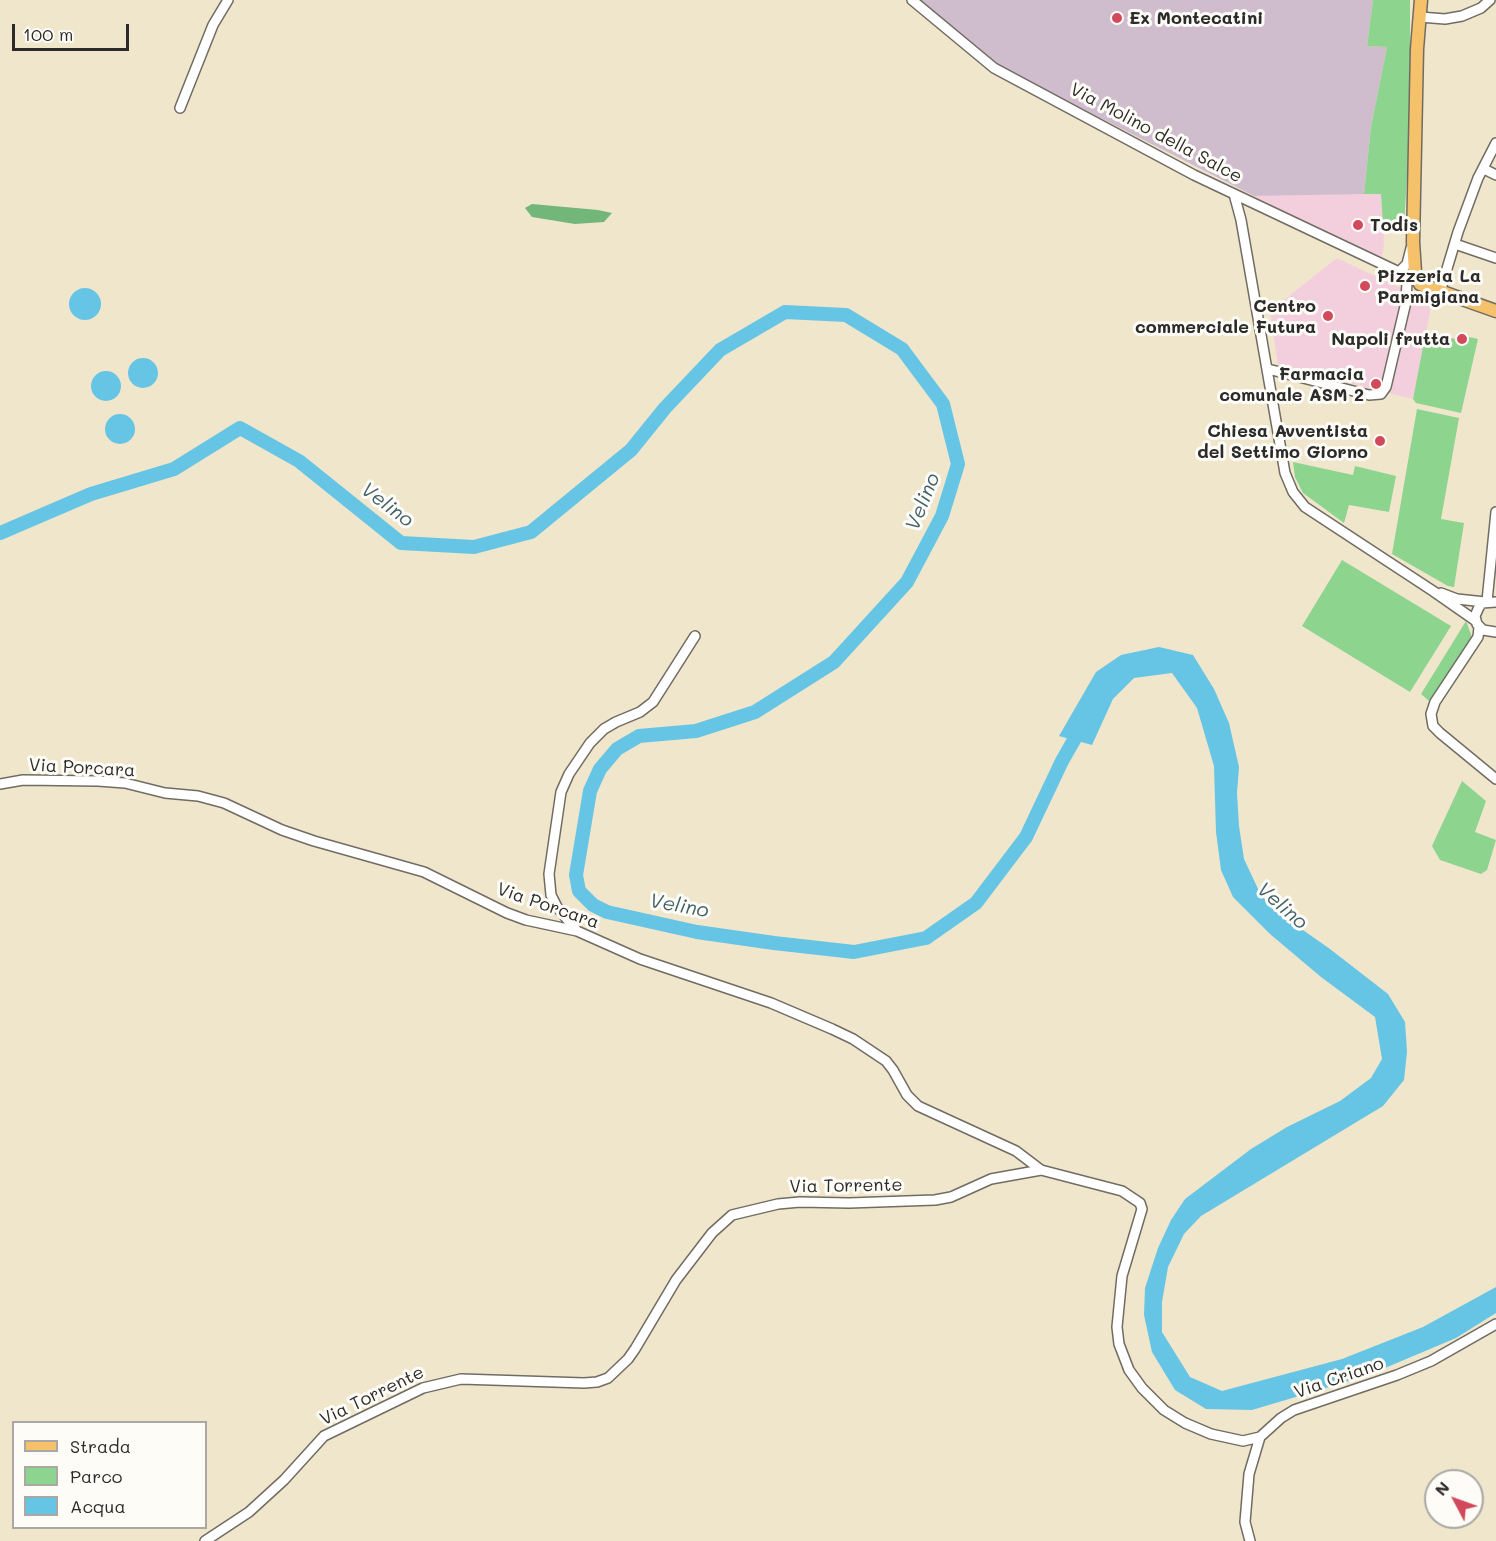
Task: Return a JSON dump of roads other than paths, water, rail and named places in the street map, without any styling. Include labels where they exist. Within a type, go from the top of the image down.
[{"type":"main road","points":[[1421,0],[1417,49],[1413,242],[1415,272],[1420,284],[1496,311]]},
{"type":"street","points":[[180,108],[213,25],[228,0]]},
{"type":"street","name":"Via Molino della Salce","points":[[912,0],[994,68],[1234,194],[1398,272]]},
{"type":"street","points":[[1420,17],[1445,19],[1462,16],[1481,8],[1490,0]]},
{"type":"street","points":[[1440,292],[1478,178],[1496,143]]},
{"type":"street","points":[[1484,169],[1496,175]]},
{"type":"street","points":[[1234,194],[1241,220],[1285,473],[1299,501],[1433,591],[1488,632],[1496,632]]},
{"type":"street","points":[[1268,369],[1369,395],[1381,394],[1386,387],[1406,302],[1407,282],[1398,272],[1407,264],[1413,242]]},
{"type":"street","points":[[1455,244],[1496,258]]},
{"type":"street","points":[[1406,302],[1415,287],[1420,284]]},
{"type":"street","points":[[1489,602],[1496,512]]},
{"type":"street","points":[[1433,591],[1457,599],[1489,602]]},
{"type":"street","points":[[1489,602],[1476,611],[1478,638],[1435,702],[1431,714],[1433,726],[1440,733],[1496,778]]},
{"type":"street","points":[[577,931],[557,907],[551,895],[549,874],[561,792],[569,774],[590,743],[604,729],[640,712],[653,702],[695,636]]},
{"type":"street","name":"Via Porcara","points":[[0,784],[23,780],[125,783],[165,793],[210,799],[282,831],[424,872],[526,920],[577,931],[640,959],[771,1003],[854,1040],[886,1061],[907,1095],[918,1106],[1016,1151],[1041,1170]]},
{"type":"street","name":"Via Torrente","points":[[205,1541],[249,1512],[284,1480],[324,1436],[423,1388],[461,1379],[584,1383],[608,1378],[631,1354],[676,1280],[712,1233],[732,1215],[778,1204],[800,1202],[935,1200],[951,1197],[991,1179],[1041,1170],[1122,1191],[1140,1203],[1142,1209],[1140,1220],[1122,1276],[1117,1327],[1119,1344],[1130,1370],[1142,1388],[1164,1410],[1185,1423],[1211,1434],[1243,1441],[1260,1437]]},
{"type":"street","name":"Via Criano","points":[[1260,1437],[1281,1418],[1294,1410],[1414,1368],[1496,1324]]},
{"type":"street","points":[[1250,1541],[1245,1522],[1246,1504],[1249,1474],[1260,1437]]},
{"type":"water","points":[[85,288],[97,292],[101,304],[97,316],[85,320],[73,316],[69,304],[73,292]]},
{"type":"water","points":[[143,358],[154,362],[158,373],[154,384],[143,388],[132,384],[128,373],[132,362]]},
{"type":"water","points":[[106,371],[117,375],[121,386],[117,397],[106,401],[95,397],[91,386],[95,375]]},
{"type":"water","points":[[120,414],[131,418],[135,429],[131,440],[120,444],[109,440],[105,429],[109,418]]},
{"type":"water","points":[[1159,647],[1193,655],[1214,689],[1229,723],[1239,767],[1237,793],[1244,859],[1259,891],[1270,907],[1330,949],[1388,994],[1405,1022],[1407,1052],[1404,1080],[1383,1106],[1201,1216],[1184,1234],[1168,1267],[1162,1302],[1162,1332],[1190,1377],[1222,1391],[1342,1359],[1423,1327],[1496,1287],[1496,1313],[1456,1338],[1366,1376],[1252,1410],[1206,1409],[1175,1390],[1152,1352],[1144,1315],[1145,1288],[1158,1248],[1171,1220],[1185,1199],[1251,1149],[1287,1127],[1340,1101],[1371,1078],[1382,1059],[1375,1017],[1321,977],[1270,934],[1233,897],[1221,870],[1216,832],[1214,766],[1197,708],[1172,673],[1134,678],[1113,699],[1092,745],[1059,736],[1096,672],[1121,655]]},
{"type":"waterway","name":"Velino","points":[[0,533],[91,494],[174,469],[240,428],[299,461],[401,543],[474,547],[531,532],[631,450],[665,408],[720,350],[785,312],[846,315],[902,349],[943,404],[958,464],[942,516],[907,582],[834,662],[755,712],[696,731],[639,736],[617,749],[600,769],[590,791],[576,875],[579,891],[593,905],[607,912],[697,932],[774,943],[854,952],[926,938],[976,903],[1026,837],[1062,761],[1082,726]]},
{"type":"place","name":"Ex Montecatini","points":[[1117,18]]},
{"type":"place","name":"Todis","points":[[1358,225]]},
{"type":"place","name":"Pizzeria La Parmigiana","points":[[1365,286]]},
{"type":"place","name":"Centro commerciale Futura","points":[[1328,316]]},
{"type":"place","name":"Napoli frutta","points":[[1462,339]]},
{"type":"place","name":"Farmacia comunale ASM 2","points":[[1376,384]]},
{"type":"place","name":"Chiesa Avventista del Settimo Giorno","points":[[1380,441]]}]
